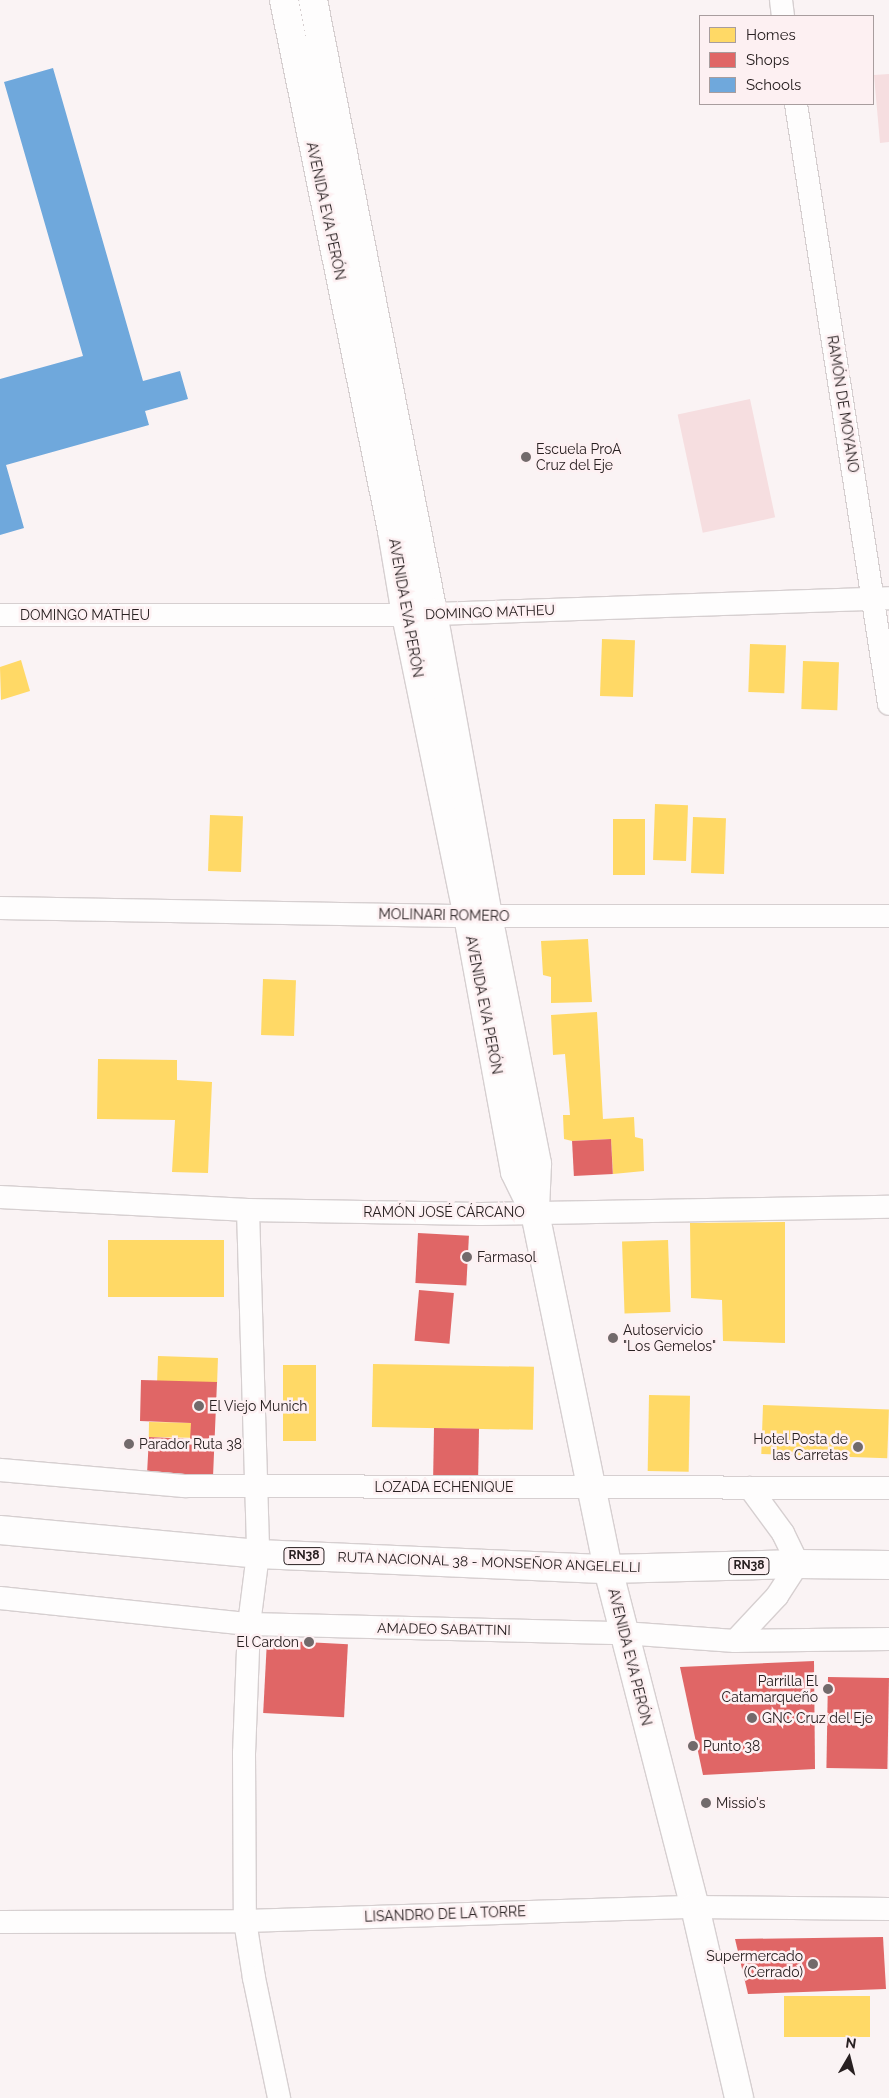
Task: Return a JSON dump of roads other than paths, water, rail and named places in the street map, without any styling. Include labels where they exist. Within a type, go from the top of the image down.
[{"type":"main road","name":"AVENIDA EVA PERÓN","points":[[284,0],[392,531],[406,615],[478,916]]},
{"type":"main road","name":"AVENIDA EVA PERÓN","points":[[313,0],[433,613],[516,1172],[535,1213],[608,1569],[695,1907],[740,2098]]},
{"type":"main road","name":"RUTA NACIONAL 38 - MONSEÑOR ANGELELLI","points":[[0,1530],[258,1554],[608,1569],[798,1564],[889,1565]]},
{"type":"street","points":[[781,0],[783,15]]},
{"type":"street","name":"RAMÓN DE MOYANO","points":[[796,105],[882,598],[889,704]]},
{"type":"street","name":"DOMINGO MATHEU","points":[[0,615],[406,615],[882,598]]},
{"type":"street","name":"MOLINARI ROMERO","points":[[0,908],[478,916],[889,916]]},
{"type":"street","name":"RAMÓN JOSÉ CÁRCANO","points":[[0,1198],[248,1210],[480,1214],[889,1207]]},
{"type":"street","points":[[248,1210],[258,1554],[249,1624],[244,1753],[245,1921],[254,1978],[279,2098]]},
{"type":"street","name":"LOZADA ECHENIQUE","points":[[0,1470],[184,1486],[257,1488],[592,1486],[889,1488]]},
{"type":"street","points":[[735,1641],[777,1596],[798,1564],[783,1533],[750,1488]]},
{"type":"street","name":"AMADEO SABATTINI","points":[[0,1598],[249,1624],[623,1633],[735,1641],[889,1639]]},
{"type":"street","name":"LISANDRO DE LA TORRE","points":[[0,1922],[245,1921],[695,1907],[889,1909]]},
{"type":"place","name":"Escuela ProA Cruz del Eje","points":[[526,457]]},
{"type":"place","name":"Farmasol","points":[[467,1257]]},
{"type":"place","name":"Autoservicio \"Los Gemelos\"","points":[[613,1338]]},
{"type":"place","name":"El Viejo Munich","points":[[199,1406]]},
{"type":"place","name":"Parador Ruta 38","points":[[129,1444]]},
{"type":"place","name":"Hotel Posta de las Carretas","points":[[858,1447]]},
{"type":"place","name":"El Cardon","points":[[309,1642]]},
{"type":"place","name":"Parrilla El Catamarqueño","points":[[828,1689]]},
{"type":"place","name":"GNC Cruz del Eje","points":[[752,1718]]},
{"type":"place","name":"Punto 38","points":[[693,1746]]},
{"type":"place","name":"Missio's","points":[[706,1803]]},
{"type":"place","name":"Supermercado (Cerrado)","points":[[813,1964]]}]
